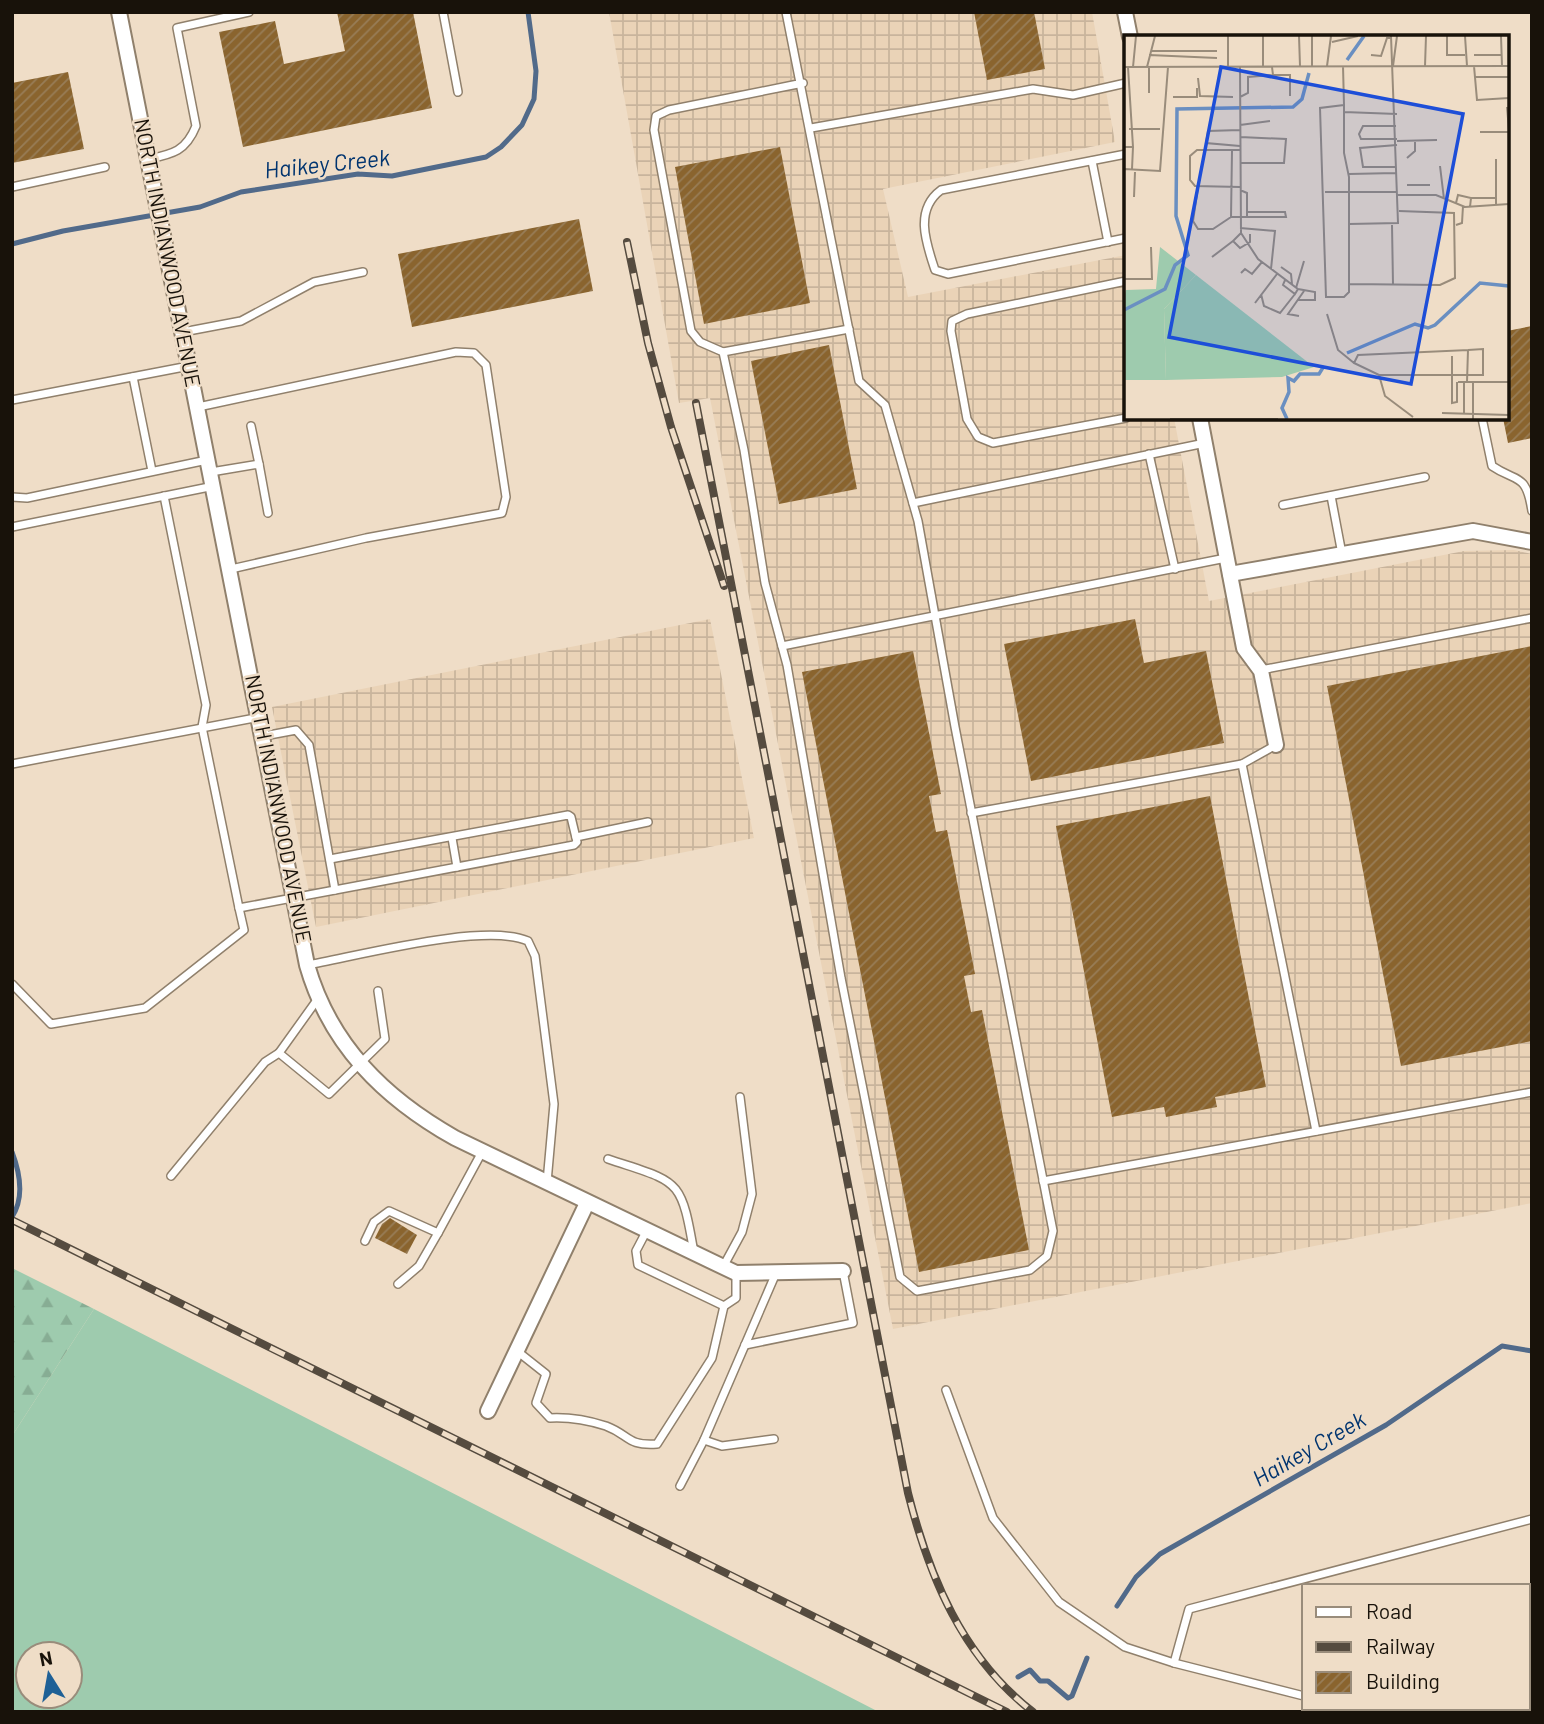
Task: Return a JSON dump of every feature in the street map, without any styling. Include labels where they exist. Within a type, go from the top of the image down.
[{"type":"street","name":"NORTH INDIANWOOD AVENUE","points":[[119,12],[149,159],[154,200],[190,366],[296,898],[307,965],[317,1000],[358,1062],[386,1093],[420,1118],[482,1151],[730,1271],[843,1271]]},
{"type":"street","points":[[1125,12],[1130,35]]},
{"type":"street","points":[[1200,420],[1244,648],[1261,671],[1276,745]]},
{"type":"street","points":[[1230,574],[1473,531],[1532,541]]},
{"type":"street","points":[[488,1411],[587,1203]]},
{"type":"lane","points":[[149,159],[177,153],[190,141],[196,126],[177,28],[249,12]]},
{"type":"lane","points":[[443,12],[458,92]]},
{"type":"lane","points":[[723,352],[744,450],[765,583],[782,646],[841,978],[900,1277],[917,1291],[1030,1270],[1047,1256],[1053,1231],[913,503],[885,405],[859,381],[803,83],[786,12]]},
{"type":"lane","points":[[803,83],[669,110],[656,116],[654,130],[661,173],[691,331],[700,342],[723,352],[849,329]]},
{"type":"lane","points":[[811,128],[1033,89],[1073,95],[1124,83]]},
{"type":"lane","points":[[1124,154],[941,190],[930,199],[924,214],[927,244],[935,271],[948,274],[1124,238]]},
{"type":"lane","points":[[1092,160],[1108,242]]},
{"type":"lane","points":[[12,187],[105,167]]},
{"type":"lane","points":[[183,332],[242,321],[314,282],[363,272]]},
{"type":"lane","points":[[1124,281],[967,314],[952,321],[951,331],[967,419],[978,437],[993,443],[1124,418]]},
{"type":"lane","points":[[198,407],[456,352],[474,353],[486,365],[506,497],[502,513],[366,538],[231,569]]},
{"type":"lane","points":[[12,400],[190,366]]},
{"type":"lane","points":[[133,377],[152,471]]},
{"type":"lane","points":[[1482,420],[1492,466],[1517,476],[1529,494],[1532,511]]},
{"type":"lane","points":[[251,426],[268,513]]},
{"type":"lane","points":[[913,503],[1205,443]]},
{"type":"lane","points":[[1149,454],[1175,569]]},
{"type":"lane","points":[[12,498],[27,498],[152,471],[211,473],[259,464]]},
{"type":"lane","points":[[12,527],[164,496],[211,473]]},
{"type":"lane","points":[[1283,505],[1425,477]]},
{"type":"lane","points":[[12,984],[51,1024],[145,1008],[244,930],[202,727],[206,705],[164,496]]},
{"type":"lane","points":[[1331,496],[1342,554]]},
{"type":"lane","points":[[782,646],[1227,558]]},
{"type":"lane","points":[[1261,671],[1532,618]]},
{"type":"lane","points":[[12,764],[260,717]]},
{"type":"lane","points":[[264,736],[296,730],[309,745],[335,890]]},
{"type":"lane","points":[[971,813],[1242,764],[1276,745]]},
{"type":"lane","points":[[1242,764],[1316,1131]]},
{"type":"lane","points":[[239,908],[574,845],[576,837],[568,814],[330,859]]},
{"type":"lane","points":[[576,837],[648,822]]},
{"type":"lane","points":[[452,838],[457,867]]},
{"type":"lane","points":[[307,965],[475,935],[515,936],[528,941],[535,956],[554,1104],[547,1182]]},
{"type":"lane","points":[[279,1053],[329,1094],[358,1062],[385,1039],[378,991]]},
{"type":"lane","points":[[171,1176],[265,1062],[279,1053],[317,1000]]},
{"type":"lane","points":[[1043,1181],[1532,1092]]},
{"type":"lane","points":[[517,1351],[546,1374],[536,1403],[550,1418],[572,1417],[608,1427],[637,1446],[657,1444],[712,1358],[724,1306],[736,1298],[730,1271],[752,1194],[740,1097]]},
{"type":"lane","points":[[398,1284],[419,1266],[482,1151]]},
{"type":"lane","points":[[608,1159],[662,1178],[677,1188],[686,1206],[694,1255]]},
{"type":"lane","points":[[365,1241],[374,1222],[389,1211],[438,1233]]},
{"type":"lane","points":[[646,1232],[636,1251],[638,1265],[724,1306]]},
{"type":"lane","points":[[745,1345],[853,1323],[843,1271]]},
{"type":"lane","points":[[680,1486],[704,1440],[776,1273]]},
{"type":"lane","points":[[946,1390],[993,1518],[1059,1602],[1125,1647],[1174,1663],[1302,1695]]},
{"type":"lane","points":[[704,1440],[722,1446],[774,1439]]},
{"type":"lane","points":[[1174,1663],[1189,1609],[1532,1519]]},
{"type":"shaded area","points":[[609,12],[1092,12],[1115,142],[883,189],[908,297],[1124,255],[1124,420],[1174,420],[1209,601],[1464,551],[1514,550],[1532,554],[1532,1203],[893,1329],[710,398],[679,403]]},
{"type":"shaded area","points":[[710,619],[754,838],[316,927],[272,707]]},
{"type":"green space","points":[[12,1268],[94,1309],[12,1436]]},
{"type":"green space","points":[[94,1309],[879,1712],[12,1712],[12,1436]]},
{"type":"building","points":[[337,12],[413,12],[432,108],[243,147],[219,32],[275,21],[284,64],[345,51]]},
{"type":"building","points":[[974,12],[1034,12],[1045,69],[987,80]]},
{"type":"building","points":[[68,72],[84,149],[12,163],[12,83]]},
{"type":"building","points":[[780,147],[810,303],[704,324],[675,167]]},
{"type":"building","points":[[579,219],[593,291],[412,327],[398,254]]},
{"type":"building","points":[[1532,326],[1532,438],[1508,443],[1503,420],[1509,420],[1509,331]]},
{"type":"building","points":[[829,345],[857,489],[779,504],[751,361]]},
{"type":"building","points":[[1135,619],[1144,663],[1206,651],[1224,743],[1031,781],[1004,644]]},
{"type":"building","points":[[1532,646],[1532,1041],[1401,1066],[1327,686]]},
{"type":"building","points":[[913,651],[941,794],[929,796],[936,832],[947,830],[975,974],[964,976],[971,1012],[982,1010],[1029,1250],[919,1272],[802,672]]},
{"type":"building","points":[[1210,796],[1266,1087],[1215,1097],[1217,1107],[1166,1117],[1164,1107],[1112,1117],[1056,826]]},
{"type":"building","points":[[390,1218],[417,1235],[407,1254],[375,1238],[382,1224]]},
{"type":"waterway","name":"Haikey Creek","points":[[12,244],[63,231],[200,207],[241,192],[358,174],[392,176],[486,157],[501,147],[522,125],[534,99],[536,71],[528,12]]},
{"type":"waterway","name":"Haikey Creek","points":[[12,1152],[20,1185],[19,1201],[12,1217]]},
{"type":"waterway","name":"Haikey Creek","points":[[1117,1606],[1136,1577],[1160,1554],[1386,1425],[1502,1346],[1532,1351]]},
{"type":"waterway","name":"Haikey Creek","points":[[1018,1677],[1030,1670],[1040,1681],[1048,1681],[1068,1698],[1072,1696],[1087,1658]]},
{"type":"railway","points":[[627,242],[648,343],[671,427],[724,586]]},
{"type":"railway","points":[[696,403],[908,1493],[926,1554],[952,1613],[986,1666],[1033,1712]]},
{"type":"railway","points":[[12,1220],[1007,1712]]}]
